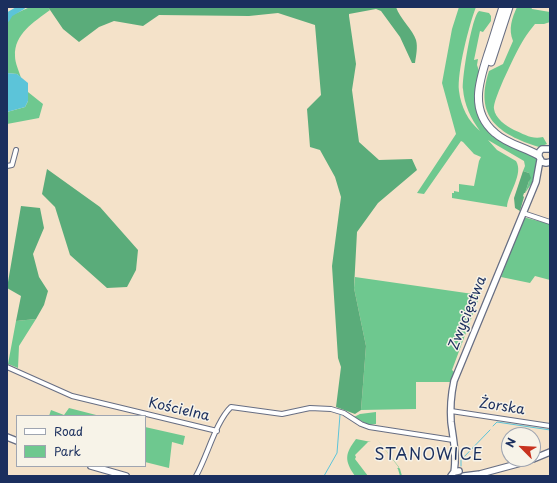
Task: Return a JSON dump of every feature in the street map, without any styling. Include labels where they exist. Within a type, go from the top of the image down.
[{"type":"highway","points":[[503,7],[480,84],[478,99],[480,111],[487,125],[496,134],[509,142],[543,153]]},
{"type":"highway","points":[[509,7],[485,80],[483,92],[484,106],[488,118],[500,132],[543,153]]},
{"type":"main road","name":"Zwycięstwa","points":[[453,474],[456,460],[453,440],[451,395],[457,373],[536,182],[543,153],[550,142]]},
{"type":"main road","points":[[543,153],[548,163]]},
{"type":"main road","name":"Zwycięstwa","points":[[536,182],[548,163]]},
{"type":"main road","points":[[7,437],[16,442]]},
{"type":"main road","points":[[94,467],[126,476]]},
{"type":"main road","points":[[453,474],[464,476],[480,474],[506,467]]},
{"type":"main road","points":[[482,476],[513,467]]},
{"type":"street","points":[[7,166],[12,165],[16,150]]},
{"type":"street","points":[[523,213],[550,222]]},
{"type":"street","name":"Kościelna","points":[[7,367],[64,394],[216,431],[227,411],[231,408],[282,414],[310,408],[331,409],[344,413],[369,427],[453,440]]},
{"type":"street","name":"Żorska","points":[[451,411],[550,426]]},
{"type":"street","points":[[196,476],[216,431]]},
{"type":"green space","points":[[30,7],[48,7],[50,10],[26,29],[18,41],[15,59],[21,78],[17,74],[7,73],[7,21],[10,16]]},
{"type":"green space","points":[[48,7],[396,7],[400,16],[416,40],[417,49],[415,63],[412,63],[400,37],[381,11],[376,9],[349,14],[356,64],[352,90],[359,142],[379,160],[412,159],[417,170],[378,203],[357,232],[354,288],[366,346],[361,410],[355,414],[336,407],[341,367],[338,358],[332,266],[341,197],[335,177],[320,150],[310,147],[307,109],[321,95],[315,25],[278,13],[249,16],[159,15],[143,26],[114,21],[99,27],[79,42],[63,29]]},
{"type":"green space","points":[[459,7],[476,7],[467,36],[460,72],[459,91],[461,103],[466,113],[472,123],[480,131],[468,111],[463,89],[468,47],[473,24],[479,11],[489,13],[491,16],[491,21],[483,32],[480,31],[474,60],[478,59],[477,65],[480,74],[483,122],[536,157],[539,163],[532,183],[525,193],[529,181],[529,173],[523,171],[525,166],[524,161],[488,140],[497,150],[516,161],[518,166],[517,178],[507,207],[452,198],[452,193],[454,193],[454,191],[459,192],[459,184],[474,186],[481,157],[474,154],[461,141],[424,194],[417,193],[456,134],[442,83],[452,29]]},
{"type":"green space","points":[[517,7],[531,7],[532,9],[550,12],[550,22],[535,24],[525,37],[501,86],[494,104],[494,109],[496,116],[504,124],[511,128],[532,137],[543,137],[547,144],[539,147],[524,142],[501,129],[487,112],[485,100],[485,87],[489,71],[503,64],[513,41],[511,32],[512,19]]},
{"type":"green space","points":[[28,92],[43,104],[39,118],[7,124],[7,112],[25,107],[28,101]]},
{"type":"green space","points":[[47,169],[100,207],[138,250],[136,270],[127,287],[107,288],[70,255],[55,207],[42,194]]},
{"type":"green space","points":[[523,171],[529,173],[531,178],[523,196],[520,211],[515,208],[514,198]]},
{"type":"green space","points":[[21,206],[40,208],[44,228],[33,254],[39,277],[48,291],[44,305],[36,319],[16,321],[21,296],[7,288]]},
{"type":"green space","points":[[523,217],[550,224],[550,280],[535,276],[530,283],[501,277]]},
{"type":"green space","points":[[355,277],[480,295],[452,370],[454,372],[452,382],[416,382],[416,409],[361,410],[366,346],[354,288]]},
{"type":"green space","points":[[36,319],[19,346],[18,368],[8,364],[16,321]]},
{"type":"green space","points":[[69,408],[96,415],[64,415]]},
{"type":"green space","points":[[51,410],[64,415],[49,415]]},
{"type":"green space","points":[[376,412],[376,424],[369,425],[354,417],[360,414]]},
{"type":"green space","points":[[146,427],[185,436],[183,445],[172,442],[169,468],[146,462]]},
{"type":"green space","points":[[356,439],[371,442],[368,442],[355,455],[355,459],[368,476],[355,476],[349,466],[347,457],[348,453]]},
{"type":"green space","points":[[399,467],[402,476],[400,476],[397,469]]},
{"type":"water","points":[[7,73],[17,74],[28,83],[28,101],[25,107],[7,112]]},
{"type":"waterway","points":[[7,19],[10,14],[22,7]]},
{"type":"waterway","points":[[324,476],[337,453],[340,415]]},
{"type":"waterway","points":[[493,426],[497,422],[550,430]]},
{"type":"waterway","points":[[461,466],[461,460],[490,430]]},
{"type":"district","name":"STANOWICE","points":[[429,456]]}]
